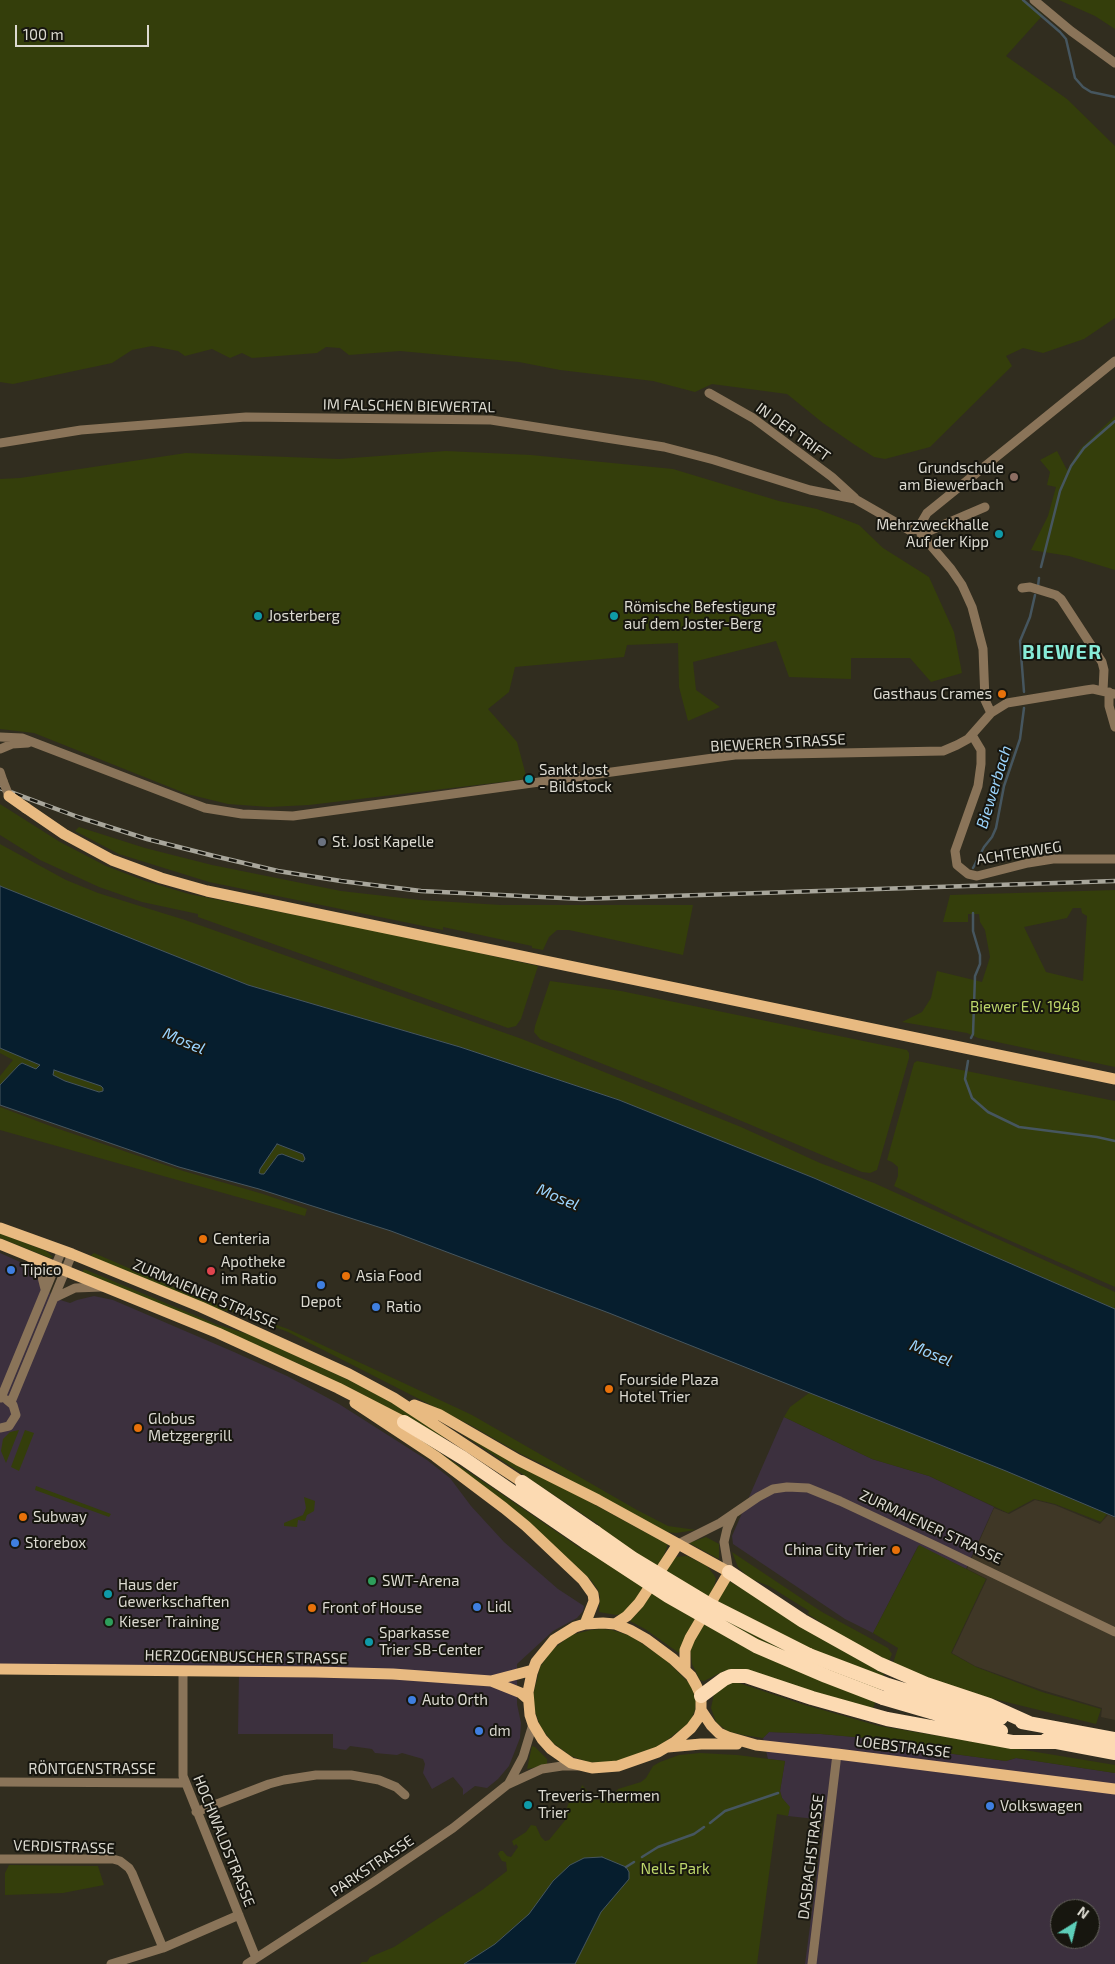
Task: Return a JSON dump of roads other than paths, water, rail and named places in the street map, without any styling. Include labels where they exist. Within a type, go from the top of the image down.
[{"type":"highway","points":[[404,1422],[591,1538]]},
{"type":"highway","points":[[522,1482],[591,1538],[668,1596],[756,1646],[826,1676],[1030,1723],[1115,1739]]},
{"type":"highway","points":[[729,1572],[803,1621],[856,1651],[890,1668],[952,1694],[989,1705],[1030,1723]]},
{"type":"highway","points":[[701,1703],[724,1678],[746,1676],[812,1698],[873,1715],[1012,1742],[1054,1742]]},
{"type":"highway","points":[[886,1691],[964,1722],[1115,1753]]},
{"type":"main road","points":[[4,789],[26,808],[64,834],[112,860],[161,878],[207,891],[1115,1079]]},
{"type":"main road","name":"ZURMAIENER STRASSE","points":[[0,1228],[67,1252],[201,1308],[349,1374],[394,1398]]},
{"type":"main road","name":"ZURMAIENER STRASSE","points":[[0,1244],[218,1333],[319,1379]]},
{"type":"main road","points":[[319,1379],[404,1422]]},
{"type":"main road","points":[[319,1379],[454,1470],[526,1526],[590,1587],[594,1602],[584,1624]]},
{"type":"main road","points":[[394,1398],[522,1482]]},
{"type":"main road","points":[[394,1398],[440,1415],[518,1460],[729,1572],[690,1638],[686,1650],[685,1669]]},
{"type":"main road","points":[[615,1624],[635,1608],[678,1544]]},
{"type":"main road","points":[[584,1624],[615,1624],[646,1639],[685,1669],[696,1686],[701,1703],[699,1717],[692,1728],[666,1747],[634,1761],[610,1768],[583,1767],[571,1763],[551,1749],[542,1739],[533,1724],[528,1699],[529,1685],[533,1670],[541,1655],[554,1640],[584,1624]]},
{"type":"main road","name":"HERZOGENBUSCHER STRASSE","points":[[0,1669],[393,1674],[492,1681],[521,1693],[528,1699]]},
{"type":"main road","name":"HERZOGENBUSCHER STRASSE","points":[[492,1681],[533,1670]]},
{"type":"main road","name":"LOEBSTRASSE","points":[[701,1703],[711,1725],[719,1733],[756,1745],[1115,1789]]},
{"type":"main road","points":[[666,1747],[719,1744],[756,1745]]},
{"type":"street","points":[[1034,0],[1071,31],[1115,63]]},
{"type":"street","points":[[991,713],[985,700],[983,649],[972,607],[962,585],[925,539],[920,529],[922,519],[1115,361]]},
{"type":"street","name":"IN DER TRIFT","points":[[709,393],[753,418],[832,477],[856,498]]},
{"type":"street","name":"IM FALSCHEN BIEWERTAL","points":[[0,443],[81,430],[246,418],[491,420],[664,447],[714,460],[810,490],[856,498]]},
{"type":"street","points":[[856,498],[909,530],[920,529],[928,531],[985,506]]},
{"type":"street","points":[[1026,588],[1056,595],[1061,599],[1095,650],[1102,662],[1109,692],[1110,711],[1115,727]]},
{"type":"street","name":"BIEWERER STRASSE","points":[[0,737],[17,737],[205,808],[242,814],[293,816],[735,755],[943,751],[957,746],[972,735],[991,713],[1001,706],[1019,700],[1077,691],[1109,692]]},
{"type":"street","name":"ACHTERWEG","points":[[972,735],[980,750],[981,764],[978,786],[956,851],[957,865],[968,874],[978,876],[1028,863],[1053,859],[1115,859]]},
{"type":"street","points":[[2,750],[19,743],[33,743]]},
{"type":"street","points":[[0,772],[4,789]]},
{"type":"street","points":[[11,1402],[54,1298],[67,1252]]},
{"type":"street","points":[[27,1254],[40,1273],[45,1289]]},
{"type":"street","points":[[0,1428],[9,1426],[14,1419],[15,1411],[11,1402],[0,1398],[45,1289],[61,1268]]},
{"type":"street","points":[[54,1298],[75,1288],[110,1288]]},
{"type":"street","name":"ZURMAIENER STRASSE","points":[[678,1544],[706,1531],[773,1489],[787,1486],[808,1488],[847,1504],[1115,1632]]},
{"type":"street","points":[[729,1572],[724,1542],[727,1528],[733,1515]]},
{"type":"street","name":"HOCHWALDSTRASSE","points":[[183,1671],[182,1767],[185,1783],[256,1958]]},
{"type":"street","name":"PARKSTRASSE","points":[[507,1785],[523,1757],[533,1724]]},
{"type":"street","name":"DASBACHSTRASSE","points":[[812,1964],[837,1754]]},
{"type":"street","name":"PARKSTRASSE","points":[[247,1964],[453,1828],[507,1785],[542,1769],[562,1766],[583,1767]]},
{"type":"street","points":[[196,1812],[270,1784],[316,1775],[351,1775],[379,1780],[396,1787],[405,1795]]},
{"type":"street","name":"RÖNTGENSTRASSE","points":[[0,1782],[185,1783]]},
{"type":"street","name":"VERDISTRASSE","points":[[0,1859],[113,1859],[120,1861],[132,1873],[163,1948]]},
{"type":"street","points":[[111,1964],[163,1948],[239,1915]]},
{"type":"water","name":"Mosel","points":[[0,886],[248,985],[460,1047],[619,1100],[814,1178],[1115,1309],[1115,1517],[1006,1471],[609,1313],[391,1231],[259,1189],[179,1167],[0,1105],[0,1085],[19,1065],[22,1063],[36,1069],[40,1065],[0,1048]],"holes":[[[54,1070],[101,1086],[103,1091],[99,1092],[65,1081],[53,1075]],[[277,1144],[303,1154],[305,1159],[303,1162],[282,1154],[278,1155],[264,1174],[259,1173]]]},
{"type":"water","points":[[602,1857],[626,1867],[629,1872],[629,1879],[601,1912],[575,1964],[464,1964],[495,1944],[529,1914],[553,1881],[570,1865],[584,1858]]},
{"type":"waterway","name":"Biewerbach","points":[[1023,0],[1066,39],[1075,78],[1083,87],[1091,92],[1115,97]]},
{"type":"waterway","name":"Biewerbach","points":[[1041,567],[1060,491],[1071,466],[1084,448],[1115,421]]},
{"type":"waterway","name":"Biewerbach","points":[[1038,586],[1039,578]]},
{"type":"waterway","name":"Biewerbach","points":[[1024,692],[1020,641],[1030,617],[1035,595]]},
{"type":"waterway","name":"Biewerbach","points":[[973,868],[996,828],[1004,786],[1020,739],[1024,708]]},
{"type":"waterway","name":"Biewerbach","points":[[971,1038],[973,1034],[975,976],[980,964],[980,955],[973,931],[973,913]]},
{"type":"waterway","name":"Biewerbach","points":[[968,1061],[965,1079],[972,1098],[988,1112],[1019,1127],[1115,1141]]},
{"type":"waterway","points":[[710,1823],[725,1811],[778,1793]]},
{"type":"waterway","points":[[642,1857],[658,1847],[694,1834],[704,1827]]},
{"type":"waterway","points":[[626,1867],[634,1862]]},
{"type":"railway","points":[[0,788],[78,817],[147,839],[214,856],[278,871],[421,891],[582,899],[1115,881]]},
{"type":"place","name":"Grundschule am Biewerbach","points":[[1014,477]]},
{"type":"place","name":"Mehrzweckhalle Auf der Kipp","points":[[999,534]]},
{"type":"place","name":"Josterberg","points":[[258,616]]},
{"type":"place","name":"Römische Befestigung auf dem Joster-Berg","points":[[614,616]]},
{"type":"place","name":"Gasthaus Crames","points":[[1002,694]]},
{"type":"place","name":"Sankt Jost - Bildstock","points":[[529,779]]},
{"type":"place","name":"St. Jost Kapelle","points":[[322,842]]},
{"type":"place","name":"Centeria","points":[[203,1239]]},
{"type":"place","name":"Tipico","points":[[11,1270]]},
{"type":"place","name":"Apotheke im Ratio","points":[[211,1271]]},
{"type":"place","name":"Asia Food","points":[[346,1276]]},
{"type":"place","name":"Depot","points":[[321,1285]]},
{"type":"place","name":"Ratio","points":[[376,1307]]},
{"type":"place","name":"Fourside Plaza Hotel Trier","points":[[609,1389]]},
{"type":"place","name":"Globus Metzgergrill","points":[[138,1428]]},
{"type":"place","name":"Subway","points":[[23,1517]]},
{"type":"place","name":"Storebox","points":[[15,1543]]},
{"type":"place","name":"China City Trier","points":[[896,1550]]},
{"type":"place","name":"SWT-Arena","points":[[372,1581]]},
{"type":"place","name":"Haus der Gewerkschaften","points":[[108,1594]]},
{"type":"place","name":"Lidl","points":[[477,1607]]},
{"type":"place","name":"Front of House","points":[[312,1608]]},
{"type":"place","name":"Kieser Training","points":[[109,1622]]},
{"type":"place","name":"Sparkasse Trier SB-Center","points":[[369,1642]]},
{"type":"place","name":"Auto Orth","points":[[412,1700]]},
{"type":"place","name":"dm","points":[[479,1731]]},
{"type":"place","name":"Treveris-Thermen Trier","points":[[528,1805]]},
{"type":"place","name":"Volkswagen","points":[[990,1806]]},
{"type":"district","name":"BIEWER","points":[[1062,652]]},
{"type":"park label","name":"Biewer E.V. 1948","points":[[1025,1007]]},
{"type":"park label","name":"Nells Park","points":[[675,1869]]}]
